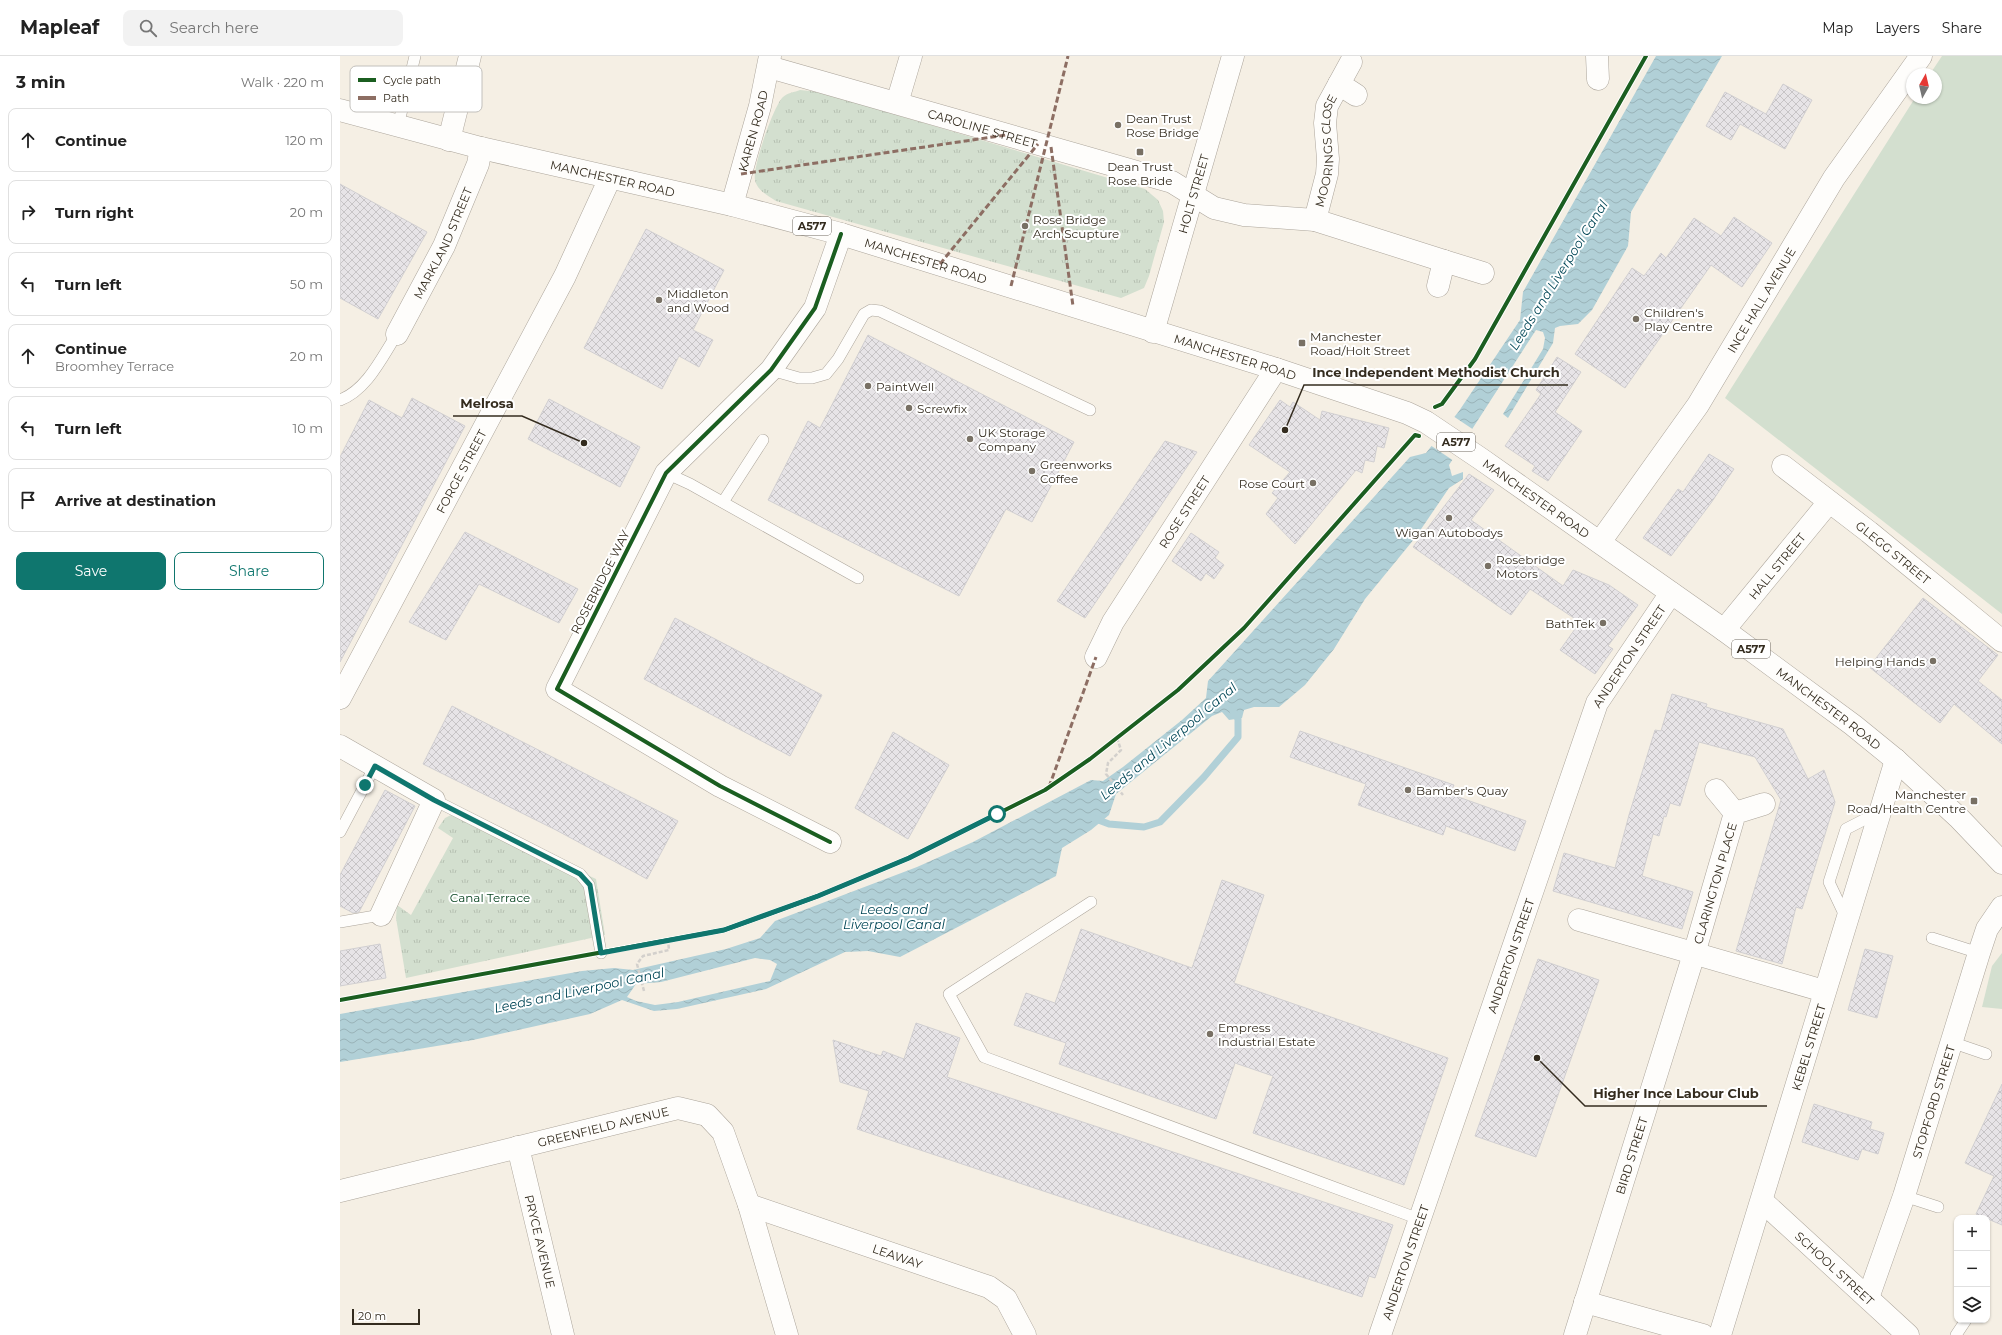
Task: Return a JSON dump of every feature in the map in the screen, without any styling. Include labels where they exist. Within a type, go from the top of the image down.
[{"type":"main road","points":[[468,66],[470,56]]},
{"type":"main road","points":[[897,103],[911,56]]},
{"type":"main road","name":"HOLT STREET","points":[[1152,332],[1233,56]]},
{"type":"main road","points":[[1597,56],[1598,79]]},
{"type":"main road","name":"INCE HALL AVENUE","points":[[1600,542],[1698,405],[1834,178],[1920,56]]},
{"type":"main road","name":"CAROLINE STREET","points":[[770,61],[897,103],[1172,182],[1193,195]]},
{"type":"main road","name":"KAREN ROAD","points":[[732,205],[760,106],[770,61]]},
{"type":"main road","name":"MOORINGS CLOSE","points":[[1315,220],[1328,166],[1325,123],[1327,106],[1348,89],[1352,62]]},
{"type":"main road","name":"MANCHESTER ROAD","points":[[340,110],[481,148],[732,205],[842,234],[1152,332],[1276,369],[1379,402],[1408,413],[1431,425],[1600,542],[1853,724],[1896,760],[1958,818],[2002,863]]},
{"type":"main road","points":[[449,140],[456,112]]},
{"type":"main road","name":"MARKLAND STREET","points":[[397,334],[444,246],[478,164],[481,148]]},
{"type":"main road","name":"FORGE STREET","points":[[340,698],[565,276],[610,178]]},
{"type":"main road","name":"MOORINGS CLOSE","points":[[1193,195],[1214,208],[1244,215],[1315,220],[1482,273]]},
{"type":"main road","name":"ROSEBRIDGE WAY","points":[[830,842],[720,786],[557,689],[666,473],[772,370],[815,308],[842,234]]},
{"type":"main road","points":[[1438,286],[1444,261]]},
{"type":"main road","name":"ROSE STREET","points":[[1096,657],[1113,622],[1276,369]]},
{"type":"main road","name":"GLEGG STREET","points":[[1783,466],[1869,532],[2002,641]]},
{"type":"main road","name":"HALL STREET","points":[[1724,630],[1829,502]]},
{"type":"main road","name":"ANDERTON STREET","points":[[1380,1335],[1597,703],[1671,593]]},
{"type":"main road","points":[[340,746],[434,800],[381,914]]},
{"type":"main road","name":"KEBEL STREET","points":[[1720,1335],[1762,1201],[1846,918],[1896,760]]},
{"type":"main road","name":"CLARINGTON PLACE","points":[[1716,790],[1735,813]]},
{"type":"main road","name":"CLARINGTON PLACE","points":[[1735,813],[1764,804]]},
{"type":"main road","name":"CLARINGTON PLACE","points":[[1694,954],[1735,813]]},
{"type":"main road","name":"STOPFORD STREET","points":[[1868,1298],[1904,1196],[1987,929],[2002,907]]},
{"type":"main road","points":[[1579,920],[1824,992]]},
{"type":"main road","name":"BIRD STREET","points":[[1575,1335],[1694,954]]},
{"type":"main road","name":"GREENFIELD AVENUE","points":[[340,1191],[678,1108],[696,1111],[708,1115],[723,1132],[749,1204],[787,1335]]},
{"type":"main road","name":"PRYCE AVENUE","points":[[518,1147],[563,1335]]},
{"type":"main road","name":"SCHOOL STREET","points":[[1762,1201],[1908,1335]]},
{"type":"main road","name":"LEAWAY","points":[[749,1204],[989,1287],[1006,1299],[1025,1335]]},
{"type":"main road","points":[[1585,1302],[1703,1335]]},
{"type":"lane","points":[[413,66],[415,56]]},
{"type":"lane","points":[[398,126],[401,112]]},
{"type":"lane","points":[[772,370],[799,378],[812,378],[826,374],[838,359],[864,314],[871,310],[880,311],[1090,410]]},
{"type":"lane","points":[[340,400],[352,395],[368,378],[397,334]]},
{"type":"lane","points":[[723,502],[762,440]]},
{"type":"lane","points":[[666,473],[723,502],[858,578]]},
{"type":"lane","points":[[340,832],[375,766]]},
{"type":"lane","points":[[434,800],[580,874],[590,885],[601,953]]},
{"type":"lane","points":[[1091,902],[949,994],[984,1057],[1420,1220]]},
{"type":"lane","points":[[340,922],[381,914]]},
{"type":"lane","points":[[1932,938],[1979,953]]},
{"type":"lane","points":[[1951,1042],[1986,1054]]},
{"type":"lane","points":[[1904,1196],[1938,1207]]},
{"type":"lane","points":[[1956,1335],[1964,1323]]},
{"type":"path","points":[[1112,742],[1123,733]]},
{"type":"path","points":[[1117,738],[1121,750],[1108,763],[1106,774],[1123,795]]},
{"type":"path","points":[[661,942],[675,939]]},
{"type":"path","points":[[644,991],[637,964],[643,956],[669,950],[668,940]]},
{"type":"green space","points":[[1942,56],[2002,56],[2002,614],[1725,398],[1911,104],[1942,104],[1942,68],[1934,68]]},
{"type":"green space","points":[[800,90],[820,92],[1145,189],[1158,200],[1163,211],[1164,222],[1149,276],[1144,288],[1121,298],[776,201],[763,192],[756,184],[755,173],[757,163],[769,124],[779,102],[783,97]]},
{"type":"green space","name":"Canal Terrace","points":[[455,813],[596,879],[605,935],[406,978],[396,918],[397,905],[411,915],[453,838],[438,828],[445,818]]},
{"type":"green space","points":[[2002,953],[2002,1009],[1982,1007],[1992,966]]},
{"type":"water","name":"Leeds and Liverpool Canal","points":[[1656,56],[1722,56],[1631,212],[1628,246],[1592,310],[1578,324],[1555,328],[1553,343],[1508,418],[1503,414],[1543,349],[1545,338],[1543,332],[1536,330],[1449,465],[1452,476],[1463,472],[1463,479],[1449,488],[1415,538],[1365,599],[1334,649],[1305,685],[1279,707],[1254,707],[1244,710],[1242,718],[1229,720],[1222,712],[1212,716],[1116,794],[1109,815],[1091,830],[1062,848],[1056,876],[900,957],[868,951],[845,952],[766,989],[677,1009],[654,1011],[622,1000],[590,1014],[473,1040],[340,1062],[340,1014],[582,971],[614,968],[633,970],[726,949],[760,938],[775,921],[917,867],[973,842],[1091,780],[1103,781],[1182,720],[1206,698],[1208,681],[1410,457],[1426,453],[1459,411],[1520,320],[1523,292]],"holes":[[[755,958],[770,960],[777,964],[770,981],[678,1002],[655,1005],[636,1001],[627,997],[636,984],[661,982]]]},
{"type":"pier","points":[[1453,416],[1474,430],[1454,461],[1430,445]]},
{"type":"building","points":[[1783,84],[1812,100],[1785,149],[1740,124],[1731,140],[1706,126],[1725,92],[1766,114]]},
{"type":"building","points":[[340,184],[427,232],[378,319],[340,298]]},
{"type":"building","name":"Children's Play Centre","points":[[1734,217],[1772,243],[1742,287],[1711,265],[1625,388],[1575,354],[1632,268],[1644,276],[1661,253],[1666,258],[1694,218],[1721,236]]},
{"type":"building","name":"Middleton and Wood","points":[[646,229],[724,270],[693,330],[713,340],[699,367],[679,356],[662,389],[584,348]]},
{"type":"building","points":[[868,335],[1074,442],[1032,522],[1006,509],[959,596],[768,500],[808,421],[820,428]]},
{"type":"building","points":[[1557,357],[1581,372],[1555,412],[1582,431],[1548,481],[1532,471],[1535,466],[1505,446],[1541,394],[1536,390]]},
{"type":"building","points":[[412,398],[465,426],[340,662],[340,457],[369,400],[402,418]]},
{"type":"building","points":[[549,399],[640,447],[620,487],[528,439]]},
{"type":"building","name":"Rose Court","points":[[1280,400],[1290,407],[1293,402],[1320,420],[1322,411],[1389,428],[1384,448],[1377,446],[1374,462],[1365,460],[1362,473],[1356,470],[1295,544],[1266,514],[1278,498],[1272,493],[1290,472],[1249,445]]},
{"type":"building","points":[[1165,441],[1197,452],[1085,618],[1057,601]]},
{"type":"building","points":[[1709,454],[1734,469],[1711,503],[1671,556],[1643,538],[1678,489],[1683,492]]},
{"type":"building","points":[[1469,474],[1494,490],[1471,520],[1563,586],[1573,570],[1609,585],[1638,605],[1608,646],[1613,649],[1595,674],[1560,650],[1580,622],[1530,589],[1511,615],[1413,547]]},
{"type":"building","points":[[465,532],[578,589],[559,623],[479,584],[446,640],[409,622]]},
{"type":"building","points":[[1191,533],[1219,552],[1215,558],[1224,565],[1214,579],[1206,573],[1201,581],[1172,561]]},
{"type":"building","name":"Helping Hands","points":[[1923,598],[1998,655],[1978,681],[2002,700],[2002,744],[1954,704],[1940,723],[1869,667]]},
{"type":"building","points":[[675,618],[822,695],[790,756],[644,679]]},
{"type":"building","points":[[1672,694],[1707,704],[1706,707],[1783,729],[1808,779],[1824,770],[1835,802],[1802,909],[1796,907],[1782,964],[1736,951],[1781,800],[1755,757],[1699,742],[1680,806],[1670,803],[1666,817],[1664,816],[1659,836],[1653,834],[1642,876],[1693,892],[1682,929],[1553,891],[1564,853],[1615,868],[1629,815],[1655,730],[1661,731]]},
{"type":"building","points":[[452,706],[678,821],[647,879],[556,830],[423,764]]},
{"type":"building","name":"Bamber's Quay","points":[[1300,731],[1454,785],[1450,794],[1526,821],[1515,851],[1446,826],[1443,835],[1358,805],[1366,784],[1290,757]]},
{"type":"building","points":[[893,732],[949,765],[908,839],[855,808]]},
{"type":"building","points":[[385,790],[415,806],[359,912],[353,913],[340,906],[340,875]]},
{"type":"building","name":"Empress Industrial Estate","points":[[1222,880],[1264,895],[1234,983],[1448,1058],[1404,1185],[1253,1133],[1273,1076],[1235,1063],[1216,1119],[1059,1064],[1066,1043],[1014,1025],[1026,993],[1055,1003],[1081,929],[1192,968]]},
{"type":"building","points":[[380,944],[386,978],[340,986],[340,951]]},
{"type":"building","points":[[1865,949],[1893,956],[1877,1018],[1848,1010]]},
{"type":"building","points":[[1538,959],[1599,980],[1536,1157],[1475,1136]]},
{"type":"building","points":[[916,1023],[960,1038],[947,1077],[1393,1225],[1375,1278],[1369,1276],[1362,1297],[857,1129],[869,1091],[840,1082],[833,1040],[881,1056],[883,1051],[904,1059]]},
{"type":"building","points":[[2002,1084],[2002,1225],[1990,1220],[1990,1215],[1976,1214],[1994,1176],[1965,1163]]},
{"type":"building","points":[[1814,1104],[1872,1122],[1870,1129],[1884,1133],[1878,1154],[1862,1149],[1858,1160],[1802,1142]]},
{"type":"waterway","points":[[1093,818],[1109,824],[1144,827],[1160,822],[1204,777],[1238,737],[1238,719],[1233,711]]},
{"type":"marked path","points":[[1011,286],[1068,56]]},
{"type":"marked path","points":[[741,174],[1006,135]]},
{"type":"marked path","points":[[940,264],[1038,144]]},
{"type":"marked path","points":[[1051,147],[1073,306]]},
{"type":"marked path","points":[[1049,787],[1096,657]]},
{"type":"cycle path","points":[[1435,407],[1442,404],[1475,359],[1646,56]]},
{"type":"cycle path","points":[[830,842],[720,786],[557,689],[666,473],[771,370],[815,308],[841,234]]},
{"type":"cycle path","points":[[340,1000],[724,930],[818,896],[909,858],[1045,790],[1090,759],[1178,690],[1244,628],[1415,435],[1419,436]]},
{"type":"place","name":"Dean Trust Rose Bridge","points":[[1118,125]]},
{"type":"place","name":"Dean Trust Rose Bride","points":[[1140,152]]},
{"type":"place","name":"Rose Bridge Arch Scupture","points":[[1025,226]]},
{"type":"place","name":"Middleton and Wood","points":[[659,300]]},
{"type":"place","name":"Children's Play Centre","points":[[1636,319]]},
{"type":"place","name":"Manchester Road/Holt Street","points":[[1302,343]]},
{"type":"place","name":"PaintWell","points":[[868,386]]},
{"type":"place","name":"Screwfix","points":[[909,408]]},
{"type":"place","name":"Ince Independent Methodist Church","points":[[1285,430]]},
{"type":"place","name":"UK Storage Company","points":[[970,439]]},
{"type":"place","name":"Melrosa","points":[[584,443]]},
{"type":"place","name":"Greenworks Coffee","points":[[1032,471]]},
{"type":"place","name":"Rose Court","points":[[1313,483]]},
{"type":"place","name":"Wigan Autobodys","points":[[1449,518]]},
{"type":"place","name":"Rosebridge Motors","points":[[1488,566]]},
{"type":"place","name":"BathTek","points":[[1603,623]]},
{"type":"place","name":"Helping Hands","points":[[1933,661]]},
{"type":"place","name":"Bamber's Quay","points":[[1408,790]]},
{"type":"place","name":"Manchester Road/Health Centre","points":[[1974,801]]},
{"type":"place","name":"Empress Industrial Estate","points":[[1210,1034]]},
{"type":"place","name":"Higher Ince Labour Club","points":[[1537,1058]]},
{"type":"route","points":[[365,785],[375,766],[434,800],[580,874],[590,885],[601,953],[724,930],[818,896],[909,858],[997,814]]}]
